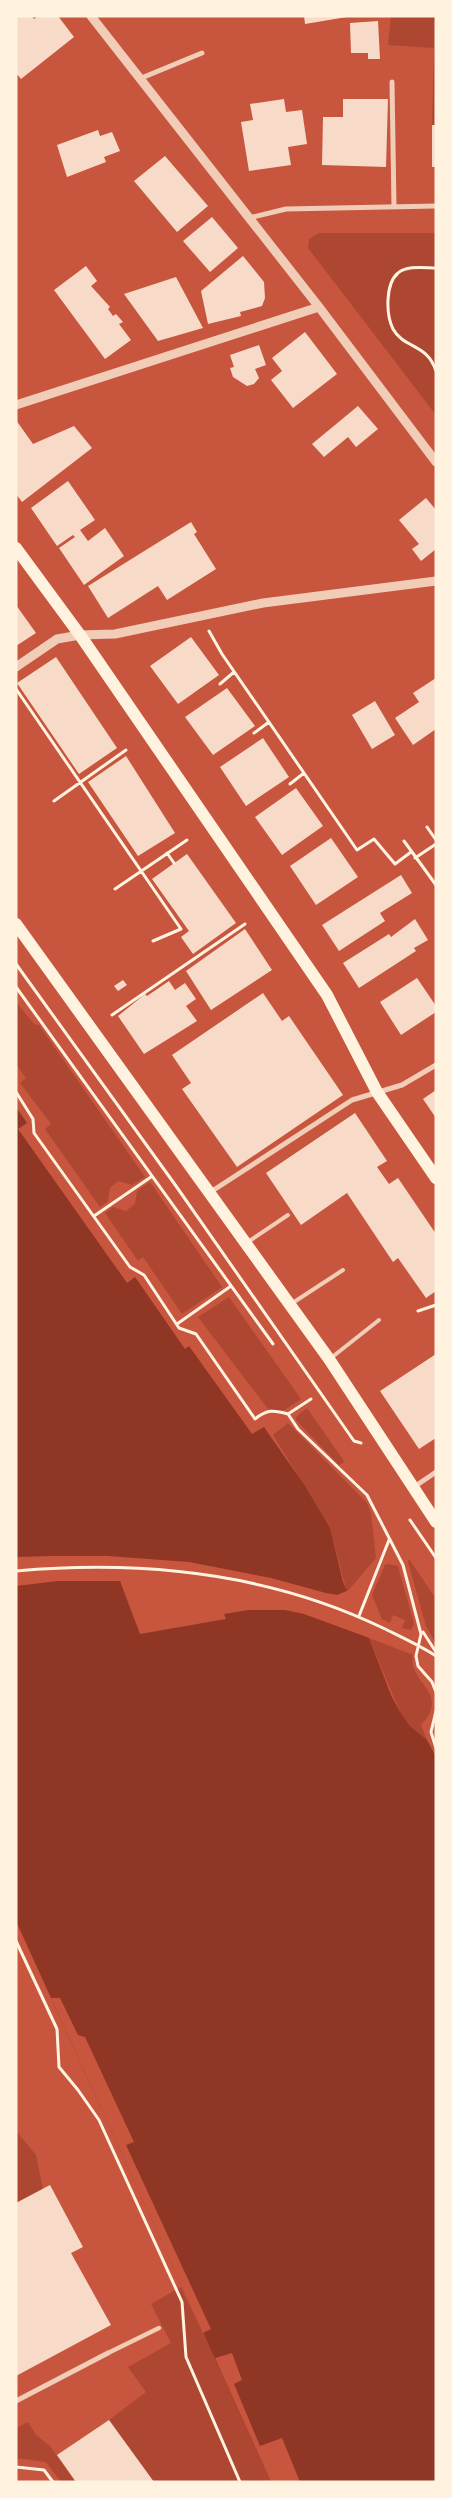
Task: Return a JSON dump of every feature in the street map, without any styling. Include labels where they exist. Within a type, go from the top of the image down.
[{"type":"main road","points":[[16,548],[80,635],[327,996],[377,1092],[436,1178]]},
{"type":"main road","points":[[16,924],[329,1359],[436,1522]]},
{"type":"street","points":[[91,16],[320,307],[436,462]]},
{"type":"street","points":[[139,78],[202,53]]},
{"type":"street","points":[[392,82],[394,207]]},
{"type":"street","points":[[249,218],[286,209],[436,206]]},
{"type":"street","points":[[16,405],[320,307]]},
{"type":"street","points":[[16,667],[56,639],[80,635],[116,634],[249,605],[436,581]]},
{"type":"street","points":[[209,1193],[352,1100],[402,1085],[436,1065]]},
{"type":"street","points":[[414,1487],[436,1472]]},
{"type":"street","points":[[16,2401],[159,2328]]},
{"type":"lane","points":[[246,1243],[288,1215]]},
{"type":"lane","points":[[289,1305],[343,1270]]},
{"type":"lane","points":[[329,1359],[379,1320]]},
{"type":"path","points":[[436,268],[407,269],[398,273],[391,283],[388,307],[393,330],[429,355],[436,371]]},
{"type":"path","points":[[207,628],[234,672],[357,850],[374,839],[394,864],[411,852]]},
{"type":"path","points":[[220,684],[234,672]]},
{"type":"path","points":[[16,688],[181,930],[152,942]]},
{"type":"path","points":[[254,733],[269,722]]},
{"type":"path","points":[[54,801],[126,750]]},
{"type":"path","points":[[290,784],[304,773]]},
{"type":"path","points":[[427,827],[436,840]]},
{"type":"path","points":[[115,890],[187,840]]},
{"type":"path","points":[[404,841],[436,885]]},
{"type":"path","points":[[416,858],[436,844]]},
{"type":"path","points":[[167,853],[174,863]]},
{"type":"path","points":[[112,1016],[245,924]]},
{"type":"path","points":[[16,964],[176,1186],[354,1440],[366,1445]]},
{"type":"path","points":[[16,987],[273,1344]]},
{"type":"path","points":[[16,1092],[34,1119],[34,1133],[130,1267],[144,1275],[179,1328],[196,1334],[255,1418],[264,1412],[272,1410],[288,1414],[298,1429],[367,1495],[403,1565],[420,1627],[420,1645],[416,1656],[418,1666],[432,1682],[436,1692]]},
{"type":"path","points":[[94,1216],[151,1177]]},
{"type":"path","points":[[177,1324],[231,1286]]},
{"type":"path","points":[[418,1311],[436,1305]]},
{"type":"path","points":[[288,1414],[311,1398]]},
{"type":"path","points":[[407,1514],[436,1558]]},
{"type":"path","points":[[359,1616],[389,1540]]},
{"type":"path","points":[[16,1571],[120,1567],[201,1574],[284,1590],[359,1616],[420,1645],[436,1656]]},
{"type":"path","points":[[420,1627],[436,1652]]},
{"type":"path","points":[[436,1711],[431,1732],[436,1748]]},
{"type":"path","points":[[16,1941],[56,2029],[59,2067],[99,2120],[182,2302],[186,2357],[240,2482]]},
{"type":"path","points":[[16,2467],[44,2470],[53,2482]]},
{"type":"shaded area","points":[[391,16],[436,16],[436,125],[432,125],[434,48],[388,45]]},
{"type":"shaded area","points":[[319,233],[436,233],[436,415],[308,248],[309,239]]},
{"type":"shaded area","points":[[16,1002],[34,1024],[39,1025],[145,1177],[132,1185],[118,1181],[110,1188],[108,1201],[100,1207],[45,1129],[51,1124],[20,1083],[26,1078],[16,1064]]},
{"type":"shaded area","points":[[16,1107],[27,1123],[18,1129],[127,1283],[135,1277],[185,1349],[189,1346],[252,1434],[264,1427],[305,1486],[330,1528],[343,1582],[369,1638],[391,1695],[410,1726],[427,1740],[436,1757],[436,2482],[271,2482],[16,1921]]},
{"type":"shaded area","points":[[150,1182],[222,1287],[182,1314],[143,1257],[138,1261],[105,1213],[113,1207],[126,1211],[135,1204],[137,1191]]},
{"type":"shaded area","points":[[229,1297],[301,1399],[283,1411],[268,1409],[198,1317]]},
{"type":"shaded area","points":[[307,1408],[344,1461],[343,1463],[339,1465],[296,1420],[296,1417]]},
{"type":"shaded area","points":[[288,1423],[367,1503],[371,1513],[376,1558],[347,1592],[330,1528],[273,1435]]},
{"type":"shaded area","points":[[409,1559],[436,1599],[436,1644],[426,1626],[408,1562]]},
{"type":"shaded area","points":[[385,1565],[398,1566],[414,1624],[411,1630],[402,1628],[405,1620],[393,1615],[390,1623],[382,1619],[372,1595]]},
{"type":"shaded area","points":[[369,1638],[413,1655],[413,1665],[416,1673],[431,1696],[432,1704],[429,1714],[421,1725],[427,1740],[410,1726],[400,1712]]},
{"type":"shaded area","points":[[16,2131],[36,2155],[43,2189],[16,2203]]},
{"type":"shaded area","points":[[181,2287],[243,2417],[271,2482],[154,2482],[109,2420],[146,2392],[128,2367],[171,2343],[151,2304]]},
{"type":"shaded area","points":[[28,2422],[36,2435],[50,2446],[75,2482],[61,2482],[46,2462],[16,2458],[16,2428]]},
{"type":"pier","points":[[108,1556],[189,1562],[271,1578],[337,1595],[349,1590],[372,1639],[304,1614],[285,1610],[248,1610],[224,1614],[226,1619],[140,1634],[120,1581],[58,1581],[16,1586],[16,1557]]},
{"type":"pier","points":[[51,1998],[60,1998],[78,2035],[85,2037],[134,2142],[126,2145],[211,2329],[203,2333]]},
{"type":"pier","points":[[232,2353],[242,2380],[234,2384],[260,2446],[282,2438],[300,2482],[271,2482],[215,2358]]},
{"type":"building","points":[[32,16],[34,19],[38,16],[58,16],[74,37],[21,79],[16,73],[16,17]]},
{"type":"building","points":[[304,16],[347,16],[347,17],[305,24]]},
{"type":"building","points":[[378,21],[380,59],[368,59],[368,53],[351,53],[350,23]]},
{"type":"building","points":[[284,99],[286,112],[302,110],[307,144],[288,147],[291,165],[249,171],[241,122],[253,120],[250,104]]},
{"type":"building","points":[[343,99],[388,99],[386,167],[322,165],[323,117],[343,117]]},
{"type":"building","points":[[432,125],[436,125],[436,167],[432,167]]},
{"type":"building","points":[[98,130],[100,136],[112,132],[120,151],[104,157],[106,162],[67,177],[57,145]]},
{"type":"building","points":[[165,156],[208,206],[177,232],[134,181]]},
{"type":"building","points":[[212,217],[238,248],[210,272],[183,241]]},
{"type":"building","points":[[243,256],[264,282],[265,298],[262,306],[240,312],[241,316],[208,324],[201,291]]},
{"type":"building","points":[[86,266],[97,281],[91,286],[110,307],[108,309],[113,316],[116,314],[123,322],[119,324],[131,340],[105,359],[54,290]]},
{"type":"building","points":[[176,277],[203,328],[158,341],[124,294]]},
{"type":"building","points":[[305,332],[337,374],[293,408],[271,380],[282,371],[272,358]]},
{"type":"building","points":[[259,345],[266,365],[255,369],[259,378],[254,384],[247,386],[233,377],[230,368],[234,367],[230,355]]},
{"type":"building","points":[[358,406],[378,429],[356,447],[348,437],[324,457],[312,444]]},
{"type":"building","points":[[16,420],[33,444],[74,426],[92,448],[22,502],[16,494]]},
{"type":"building","points":[[68,481],[95,520],[80,530],[88,541],[105,528],[124,556],[84,585],[59,548],[75,537],[73,535],[57,546],[31,508]]},
{"type":"building","points":[[426,498],[436,510],[436,549],[421,561],[412,549],[419,544],[399,520]]},
{"type":"building","points":[[191,522],[197,532],[194,534],[216,569],[167,600],[158,586],[108,618],[88,586]]},
{"type":"building","points":[[16,605],[36,633],[16,646]]},
{"type":"building","points":[[191,637],[219,675],[178,704],[150,666]]},
{"type":"building","points":[[56,657],[117,748],[79,774],[17,683]]},
{"type":"building","points":[[436,678],[436,729],[413,745],[395,718],[419,702],[413,693]]},
{"type":"building","points":[[227,688],[255,726],[213,755],[185,717]]},
{"type":"building","points":[[375,701],[395,735],[372,749],[352,715]]},
{"type":"building","points":[[263,738],[289,777],[246,806],[220,767]]},
{"type":"building","points":[[126,756],[175,833],[138,856],[88,782]]},
{"type":"building","points":[[296,788],[323,826],[282,855],[255,817]]},
{"type":"building","points":[[331,838],[358,877],[316,905],[290,866]]},
{"type":"building","points":[[187,854],[236,923],[193,954],[181,937],[189,931],[152,879]]},
{"type":"building","points":[[401,875],[412,893],[380,913],[385,921],[339,951],[322,925]]},
{"type":"building","points":[[415,919],[428,940],[414,948],[416,951],[359,988],[343,963],[389,934],[391,937]]},
{"type":"building","points":[[245,929],[272,970],[211,1010],[186,971]]},
{"type":"building","points":[[417,978],[436,1006],[436,1012],[401,1035],[380,1002]]},
{"type":"building","points":[[123,980],[127,985],[118,991],[114,986]]},
{"type":"building","points":[[169,981],[175,990],[185,983],[196,999],[186,1006],[197,1021],[144,1054],[118,1016],[145,994],[147,996]]},
{"type":"building","points":[[263,993],[282,1021],[289,1016],[343,1095],[237,1167],[182,1089],[191,1083],[172,1055]]},
{"type":"building","points":[[436,1090],[436,1118],[423,1099]]},
{"type":"building","points":[[355,1113],[387,1161],[377,1167],[389,1184],[398,1178],[436,1234],[436,1291],[426,1298],[398,1258],[393,1262],[347,1193],[301,1225],[266,1173]]},
{"type":"building","points":[[436,1354],[436,1438],[419,1449],[380,1391]]},
{"type":"building","points":[[50,2185],[83,2247],[71,2253],[111,2325],[16,2376],[16,2203]]},
{"type":"building","points":[[109,2420],[154,2482],[76,2482],[57,2455]]}]
